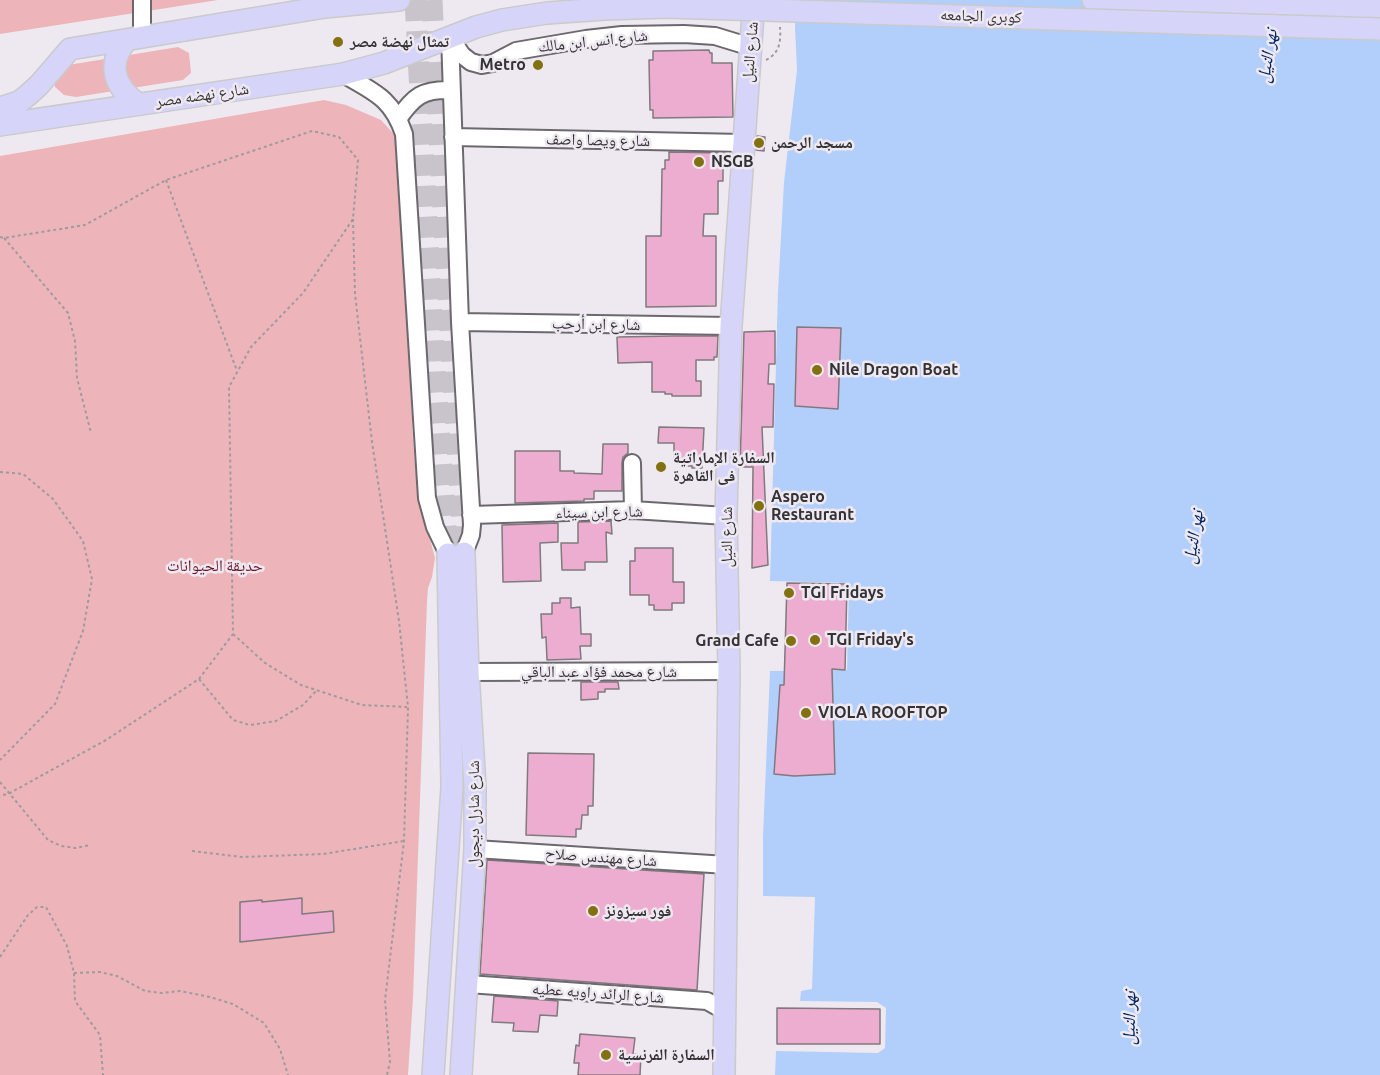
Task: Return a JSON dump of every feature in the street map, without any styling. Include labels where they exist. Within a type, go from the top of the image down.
[{"type":"main road","points":[[0,108],[19,102],[28,95],[70,50],[315,5],[399,0]]},
{"type":"main road","name":"شارع النيل","points":[[724,1075],[729,671],[726,516],[731,326],[754,0]]},
{"type":"main road","points":[[1093,0],[1380,7]]},
{"type":"main road","name":"كوبرى الجامعه","points":[[450,37],[502,20],[547,13],[666,7],[1380,28]]},
{"type":"main road","name":"شارع نهضه مصر","points":[[0,125],[343,74],[402,57],[450,37]]},
{"type":"main road","points":[[134,39],[121,47],[116,56],[115,66],[119,85],[124,93],[138,104]]},
{"type":"main road","name":"شارع شارل ديجول","points":[[455,554],[468,672],[476,787],[476,849],[461,1075]]},
{"type":"main road","name":"شارع شارل ديجول","points":[[433,1075],[452,787],[455,554]]},
{"type":"street","points":[[134,39],[142,0]]},
{"type":"street","points":[[315,5],[346,0]]},
{"type":"street","name":"شارع انس ابن مالك","points":[[450,37],[462,55],[471,62],[482,65],[493,63],[516,51],[622,35],[715,36],[751,47]]},
{"type":"street","points":[[343,74],[380,96],[390,106],[404,134],[427,498],[435,527],[455,554],[471,535],[471,515],[460,322],[450,37]]},
{"type":"street","points":[[398,119],[415,98],[423,93],[451,90]]},
{"type":"street","name":"شارع ويصا واصف","points":[[453,136],[743,143]]},
{"type":"street","name":"شارع ابن أرحب","points":[[460,322],[731,326]]},
{"type":"street","points":[[632,463],[633,510]]},
{"type":"street","name":"شارع ابن سيناء","points":[[471,515],[633,510],[726,516]]},
{"type":"street","name":"شارع محمد فؤاد عبد الباقي","points":[[468,672],[729,671]]},
{"type":"street","name":"شارع مهندس صلاح","points":[[476,849],[727,865]]},
{"type":"street","name":"شارع الرائد راويه عطيه","points":[[468,984],[707,1000],[725,1011]]},
{"type":"path","points":[[771,58],[779,48],[781,40],[780,22]]},
{"type":"path","points":[[2,237],[86,225],[166,180],[312,131],[339,137],[357,160],[353,219],[355,294],[372,442],[399,621],[408,707],[404,841],[385,1000],[390,1062],[387,1075]]},
{"type":"path","points":[[166,180],[237,372]]},
{"type":"path","points":[[0,796],[10,793],[106,740],[199,679],[232,634],[229,387],[251,347],[303,294],[353,219]]},
{"type":"path","points":[[2,237],[68,313],[75,341],[77,378],[91,433]]},
{"type":"path","points":[[0,472],[24,474],[53,499],[83,541],[92,579],[83,631],[55,704],[0,760]]},
{"type":"path","points":[[232,634],[265,663],[301,685],[362,705],[408,707]]},
{"type":"path","points":[[199,679],[233,720],[250,725],[276,721],[303,705],[316,690]]},
{"type":"path","points":[[0,782],[48,840],[61,846],[76,848],[90,845]]},
{"type":"path","points":[[192,851],[242,857],[323,854],[404,841]]},
{"type":"path","points":[[0,957],[28,915],[37,908],[46,908],[67,946],[74,973],[75,1001],[100,1035],[103,1075]]},
{"type":"path","points":[[74,973],[100,972],[117,976],[145,991],[162,993],[180,991],[210,996],[233,1004],[264,1023],[280,1049],[288,1075]]},
{"type":"green space","points":[[0,0],[218,0],[0,34]]},
{"type":"green space","points":[[178,47],[189,53],[191,73],[183,80],[76,97],[64,95],[55,87],[54,75],[62,66]]},
{"type":"green space","name":"حديقة الحيوانات","points":[[324,100],[346,105],[381,120],[396,139],[417,487],[435,558],[427,601],[413,998],[408,1075],[0,1075],[0,156]]},
{"type":"water","name":"نهر النيل","points":[[796,0],[1380,0],[1380,1075],[775,1075],[776,1051],[878,1053],[885,1048],[886,1008],[877,1002],[800,1001],[801,991],[812,989],[815,897],[763,896],[763,836],[770,671],[847,670],[849,583],[770,581],[778,291],[784,182],[797,70]]},
{"type":"building","points":[[709,50],[712,53],[712,63],[732,63],[733,117],[653,118],[653,110],[650,110],[649,60],[653,60],[653,51]]},
{"type":"building","name":"مسجد الرحمن","points":[[757,136],[765,137],[764,151],[756,150]]},
{"type":"building","points":[[669,152],[723,153],[723,181],[718,181],[718,214],[704,214],[703,236],[716,236],[716,306],[646,307],[646,236],[661,236],[662,169],[665,169],[665,160],[669,160]]},
{"type":"building","name":"Nile Dragon Boat","points":[[797,327],[841,328],[838,409],[795,406]]},
{"type":"building","points":[[775,331],[775,364],[769,364],[768,384],[774,384],[773,427],[762,427],[768,565],[752,568],[753,467],[740,467],[744,332]]},
{"type":"building","points":[[718,336],[717,357],[714,357],[714,360],[696,360],[696,381],[701,381],[701,396],[672,396],[665,392],[652,392],[652,362],[618,363],[617,337]]},
{"type":"building","points":[[659,427],[704,428],[702,468],[682,466],[682,462],[674,462],[674,443],[658,443]]},
{"type":"building","points":[[603,444],[628,444],[628,453],[623,457],[622,463],[622,491],[594,491],[594,499],[584,499],[584,501],[515,503],[515,451],[560,451],[560,471],[602,474]]},
{"type":"building","points":[[611,521],[612,534],[606,532],[607,562],[585,562],[585,570],[562,570],[561,543],[578,543],[578,522]]},
{"type":"building","points":[[558,523],[558,542],[540,543],[541,581],[503,582],[502,525]]},
{"type":"building","points":[[635,548],[673,548],[673,582],[684,582],[684,603],[672,603],[672,610],[654,610],[654,605],[649,605],[649,595],[630,595],[630,561],[635,561]]},
{"type":"building","points":[[787,583],[847,584],[845,670],[832,669],[835,774],[794,776],[774,774],[780,685],[784,685]]},
{"type":"building","points":[[560,598],[571,598],[571,608],[580,607],[581,634],[591,634],[591,646],[580,646],[581,659],[547,660],[546,637],[542,638],[541,614],[552,614],[552,603],[560,603]]},
{"type":"building","points":[[581,682],[618,682],[619,689],[605,689],[605,692],[598,692],[598,699],[581,700]]},
{"type":"building","points":[[528,753],[594,754],[593,806],[588,806],[588,815],[582,815],[581,829],[576,829],[576,837],[526,835]]},
{"type":"building","points":[[487,860],[704,874],[697,990],[480,974]]},
{"type":"building","points":[[302,898],[302,914],[333,911],[334,932],[240,942],[240,902]]},
{"type":"building","points":[[494,996],[558,1001],[557,1016],[540,1015],[538,1032],[513,1031],[514,1023],[492,1022]]},
{"type":"building","points":[[777,1008],[880,1009],[880,1044],[777,1044]]},
{"type":"building","name":"السفارة الفرنسية","points":[[580,1034],[635,1038],[633,1054],[641,1055],[640,1075],[578,1075],[579,1063],[574,1063]]},
{"type":"tunnel","points":[[415,0],[435,372],[448,554]]},
{"type":"tunnel","points":[[432,0],[464,553]]},
{"type":"place","name":"تمثال نهضة مصر","points":[[338,42]]},
{"type":"place","name":"Metro","points":[[538,65]]},
{"type":"place","name":"مسجد الرحمن","points":[[759,143]]},
{"type":"place","name":"NSGB","points":[[699,162]]},
{"type":"place","name":"Nile Dragon Boat","points":[[817,370]]},
{"type":"place","name":"السفارة الإماراتية فى القاهرة","points":[[661,467]]},
{"type":"place","name":"Aspero Restaurant","points":[[759,506]]},
{"type":"place","name":"TGI Fridays","points":[[789,593]]},
{"type":"place","name":"TGI Friday's","points":[[815,640]]},
{"type":"place","name":"Grand Cafe","points":[[791,641]]},
{"type":"place","name":"VIOLA ROOFTOP","points":[[806,713]]},
{"type":"place","name":"فور سيزونز","points":[[593,911]]},
{"type":"place","name":"السفارة الفرنسية","points":[[606,1055]]}]
